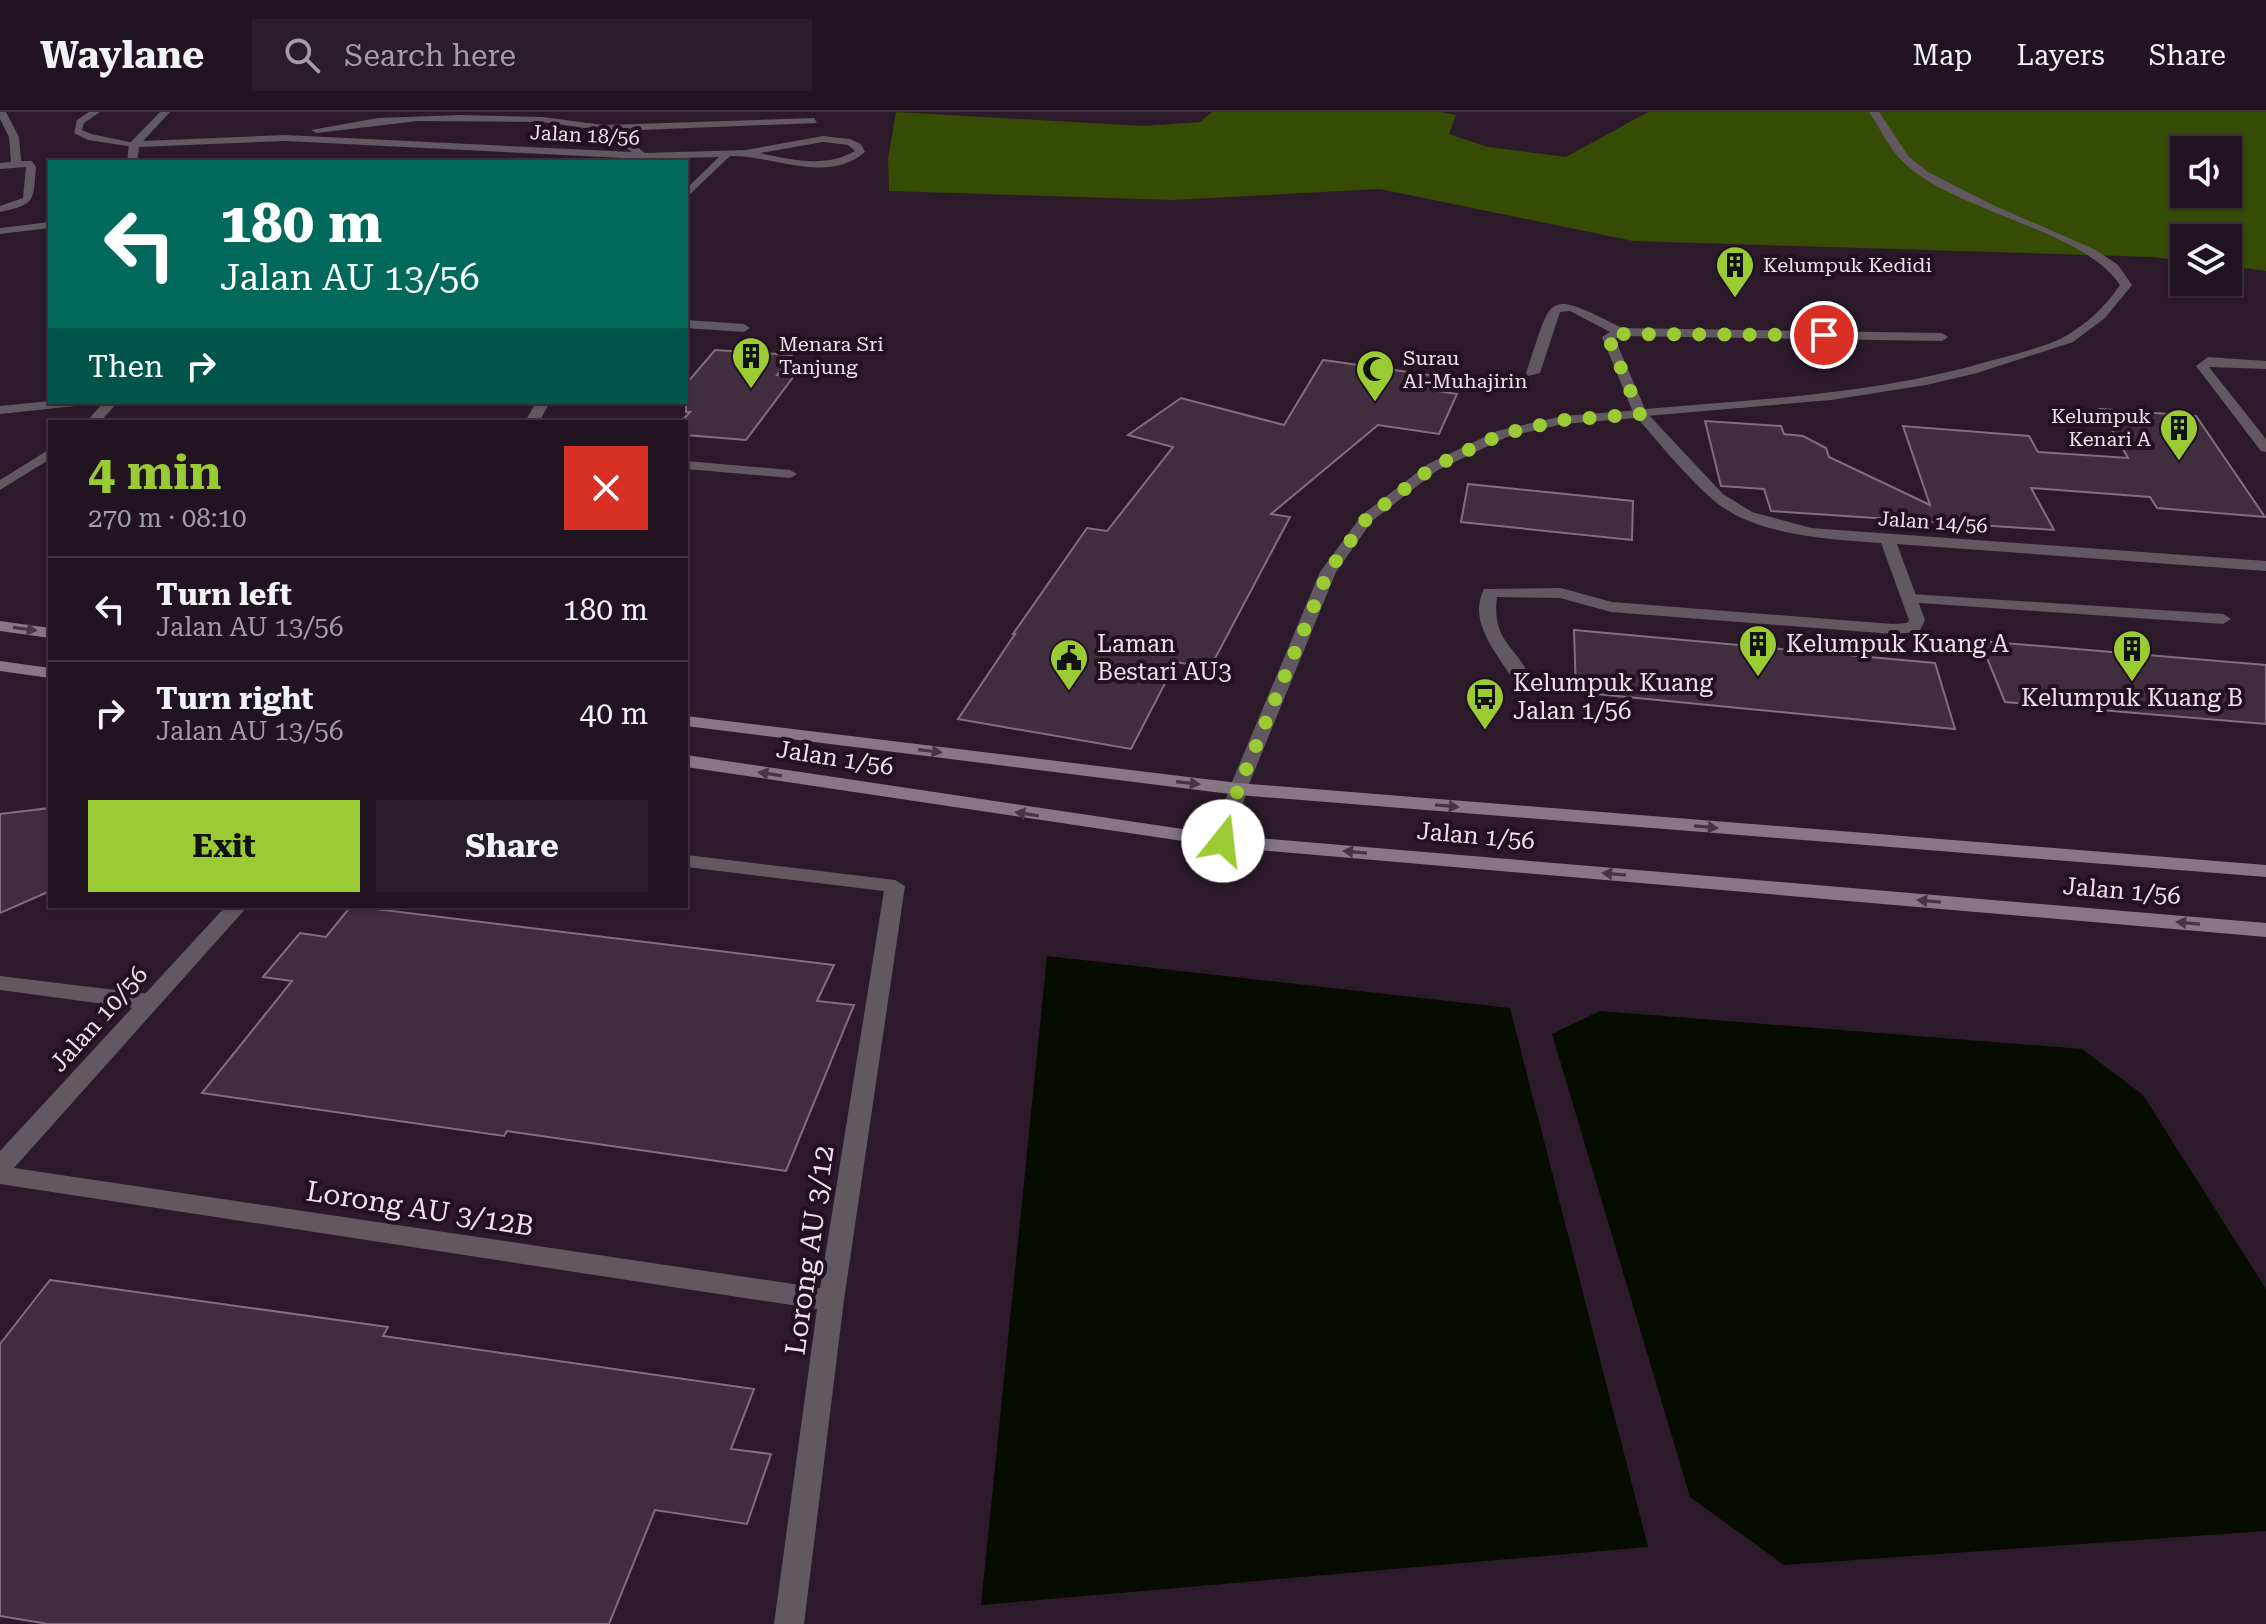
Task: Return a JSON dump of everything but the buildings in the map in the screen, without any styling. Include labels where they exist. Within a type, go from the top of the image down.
[{"type":"main road","points":[[0,626],[48,633]]},
{"type":"main road","points":[[0,666],[48,673]]},
{"type":"main road","name":"Jalan 1/56","points":[[688,721],[1238,789],[2266,871]]},
{"type":"main road","name":"Jalan 1/56","points":[[688,761],[1223,841],[2266,930]]},
{"type":"street","points":[[1,112],[14,137],[16,164]]},
{"type":"street","name":"Jalan 18/56","points":[[95,112],[80,122],[77,131],[88,137],[134,144],[285,138],[643,156],[746,153],[823,139],[850,142],[858,146],[860,152],[840,161],[793,164],[746,153]]},
{"type":"street","points":[[132,160],[134,144],[165,112]]},
{"type":"street","points":[[1223,841],[1238,789],[1328,572],[1367,518],[1433,467],[1502,434],[1563,420],[1876,391],[1934,381],[1992,366],[2068,340],[2117,300],[2126,285],[2114,267],[2064,238],[1989,207],[1924,174],[1905,159],[1874,112]]},
{"type":"street","points":[[285,138],[366,122],[418,119],[545,118],[606,128],[814,121]]},
{"type":"street","points":[[606,128],[643,156]]},
{"type":"street","points":[[688,193],[727,154]]},
{"type":"street","points":[[0,166],[28,163],[31,167],[28,199],[23,204],[0,209]]},
{"type":"street","points":[[0,231],[48,225]]},
{"type":"street","points":[[1533,373],[1554,310],[1558,307],[1573,308],[1620,332]]},
{"type":"street","points":[[688,324],[744,328]]},
{"type":"street","points":[[1640,414],[1608,337],[1610,334],[1942,337]]},
{"type":"street","points":[[2266,365],[2208,361],[2202,366],[2266,448]]},
{"type":"street","points":[[0,410],[57,404]]},
{"type":"street","points":[[95,420],[109,404]]},
{"type":"street","name":"Jalan 14/56","points":[[1640,414],[1718,497],[1747,515],[1810,533],[2266,566]]},
{"type":"street","points":[[0,486],[48,454]]},
{"type":"street","points":[[688,465],[790,474]]},
{"type":"street","points":[[1522,681],[1518,666],[1501,650],[1490,622],[1487,602],[1490,592],[1561,593],[1611,607],[1913,628],[1917,620],[1911,599],[1887,538]]},
{"type":"street","points":[[1911,599],[2223,619]]},
{"type":"street","name":"Lorong AU 3/12","points":[[688,861],[895,886],[831,1300],[789,1624]]},
{"type":"street","name":"Jalan 10/56","points":[[0,1167],[236,908]]},
{"type":"street","points":[[0,983],[149,1002]]},
{"type":"street","name":"Lorong AU 3/12B","points":[[0,1175],[831,1300]]},
{"type":"green space","points":[[896,112],[1144,126],[1200,122],[1212,112],[1441,112],[1456,115],[1449,134],[1488,147],[1566,157],[1648,112],[2266,112],[2266,271],[2242,268],[2242,224],[2170,224],[2170,259],[1633,241],[1380,189],[1172,200],[889,191],[888,159]]},
{"type":"shaded area","points":[[1047,956],[1510,1008],[1648,1547],[981,1605]]},
{"type":"shaded area","points":[[1600,1011],[2082,1049],[2143,1095],[2266,1289],[2266,1531],[1784,1565],[1690,1497],[1552,1034]]},
{"type":"place","name":"Kelumpuk Kedidi","points":[[1735,299]]},
{"type":"place","name":"Menara Sri Tanjung","points":[[751,390]]},
{"type":"place","name":"Surau Al-Muhajirin","points":[[1375,403]]},
{"type":"place","name":"Kelumpuk Kenari A","points":[[2179,462]]},
{"type":"place","name":"Kelumpuk Kuang A","points":[[1758,678]]},
{"type":"place","name":"Kelumpuk Kuang B","points":[[2132,683]]},
{"type":"place","name":"Laman Bestari AU3","points":[[1069,692]]},
{"type":"place","name":"Kelumpuk Kuang Jalan 1/56","points":[[1485,731]]},
{"type":"route","points":[[1223,841],[1238,789],[1328,572],[1367,518],[1433,467],[1502,434],[1563,420],[1640,414],[1608,337],[1610,334],[1824,335]]}]
